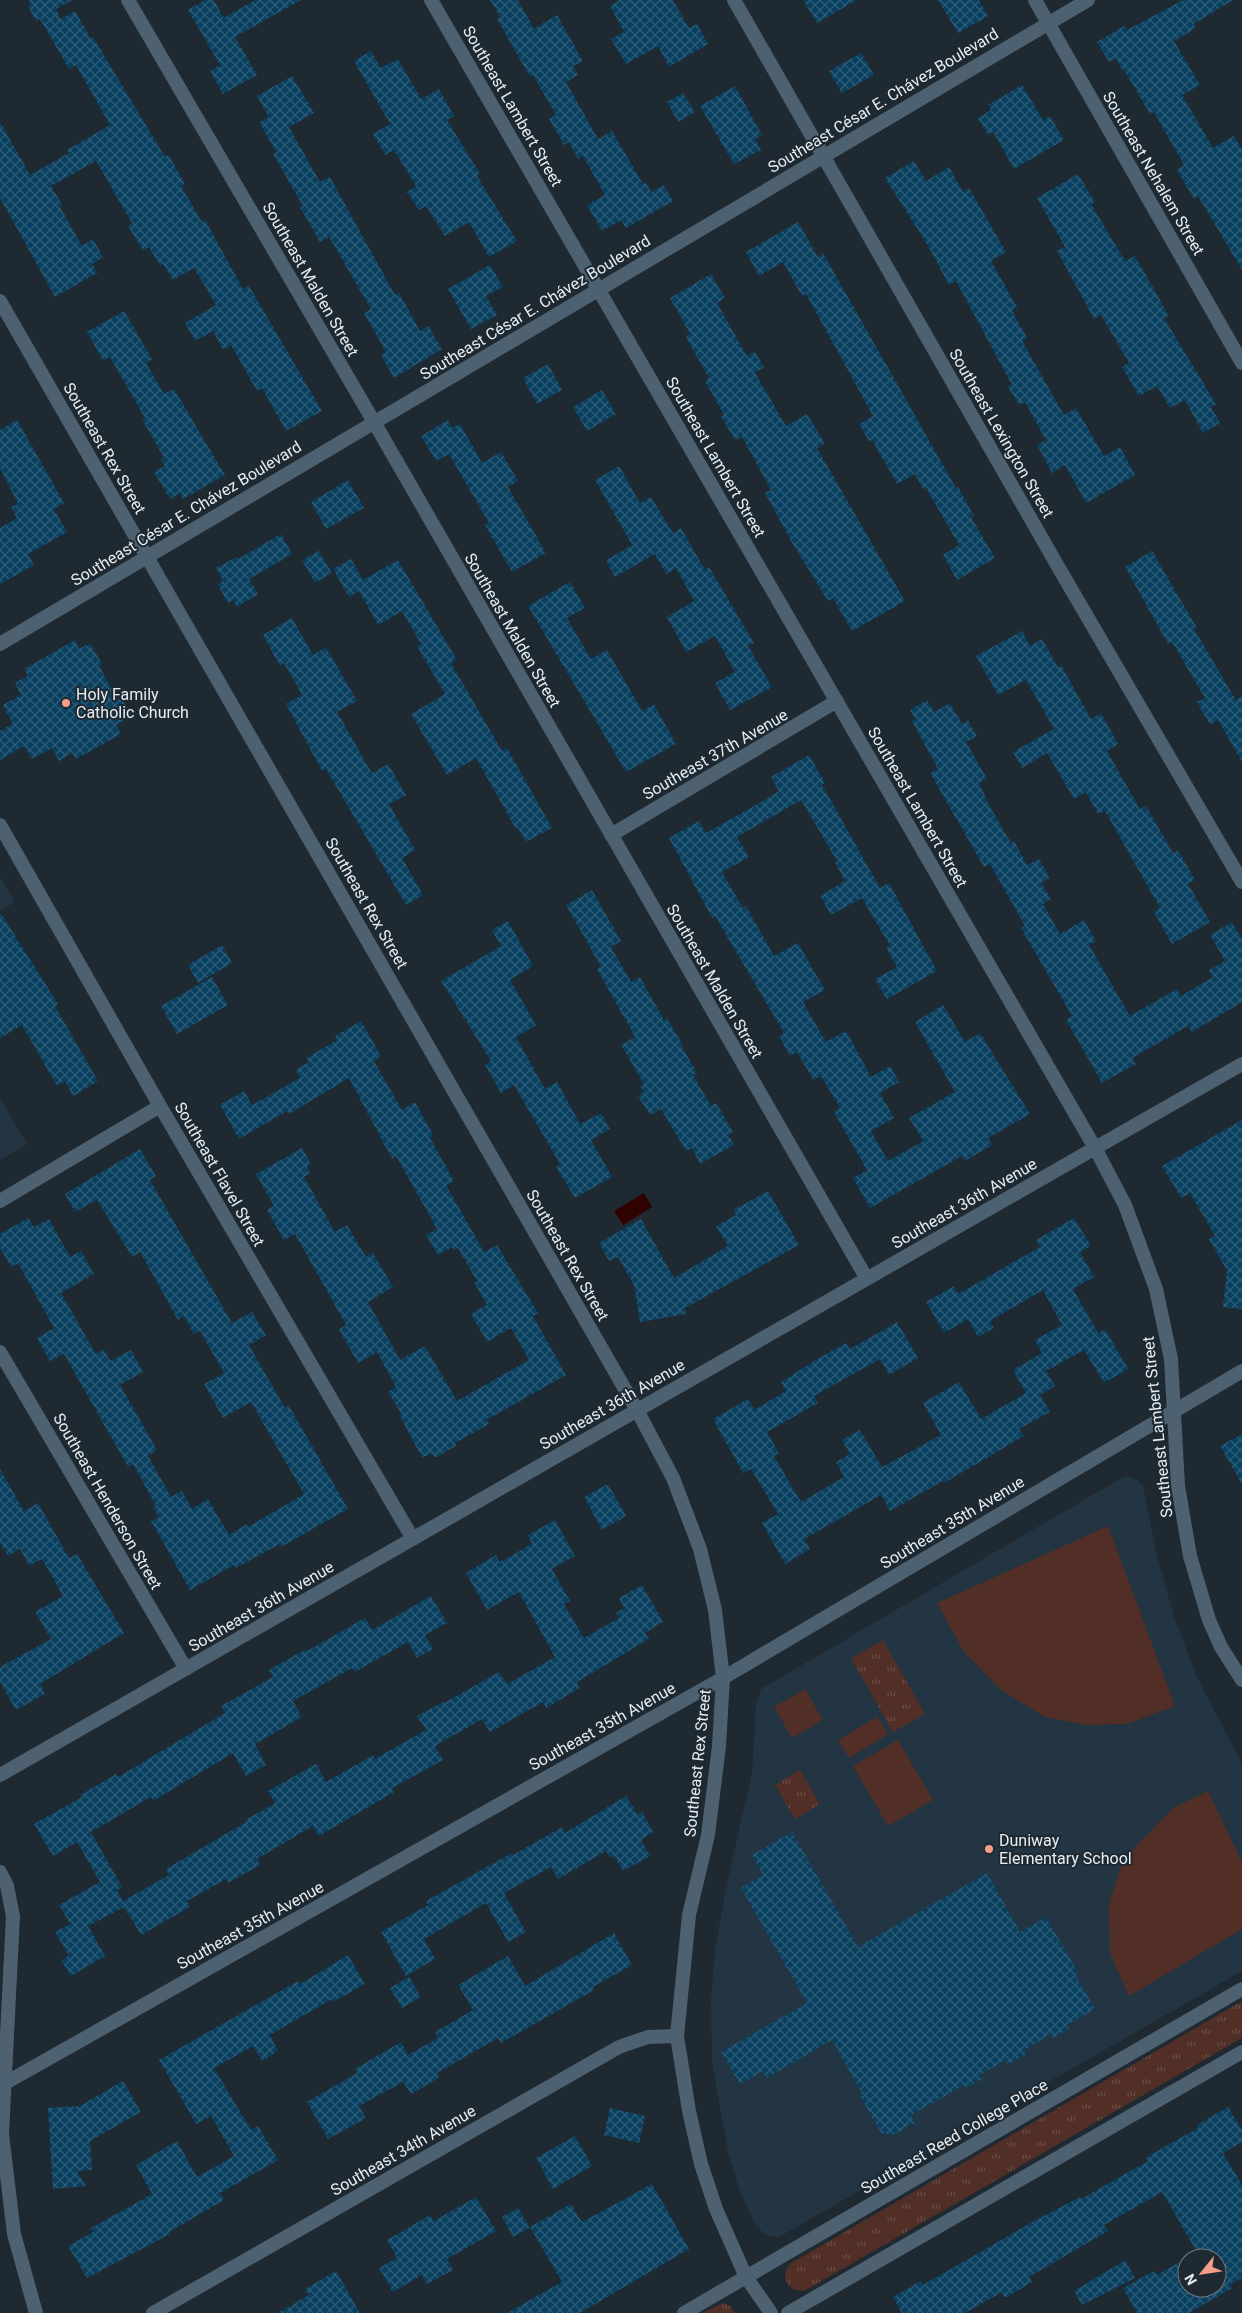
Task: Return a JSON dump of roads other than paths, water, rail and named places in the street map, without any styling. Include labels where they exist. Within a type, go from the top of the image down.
[{"type":"street","name":"Southeast Malden Street","points":[[128,0],[374,422],[867,1279]]},
{"type":"street","name":"Southeast Lambert Street","points":[[431,0],[837,701],[1094,1148],[1125,1206],[1156,1289],[1171,1359],[1178,1486],[1190,1556],[1209,1620],[1221,1647],[1242,1680]]},
{"type":"street","name":"Southeast Lexington Street","points":[[734,0],[1060,570],[1242,882]]},
{"type":"street","name":"Southeast Nehalem Street","points":[[1036,0],[1242,363]]},
{"type":"street","name":"Southeast César E. Chávez Boulevard","points":[[0,644],[1088,0]]},
{"type":"street","name":"Southeast Rex Street","points":[[0,301],[637,1410],[673,1478],[700,1549],[715,1610],[723,1678],[719,1746],[708,1835],[689,1915],[677,2036],[689,2111],[701,2164],[716,2209],[746,2277],[771,2313]]},
{"type":"street","name":"Southeast 37th Avenue","points":[[611,835],[837,701]]},
{"type":"street","name":"Southeast Flavel Street","points":[[0,825],[160,1106],[413,1538]]},
{"type":"street","name":"Southeast 36th Avenue","points":[[0,1775],[1242,1064]]},
{"type":"street","points":[[0,1201],[160,1106]]},
{"type":"street","name":"Southeast Henderson Street","points":[[0,1352],[186,1669]]},
{"type":"street","name":"Southeast 35th Avenue","points":[[2,2085],[723,1678],[1242,1371]]},
{"type":"street","points":[[0,1872],[7,1886],[13,1916],[2,2085],[2,2134],[8,2197],[14,2234],[36,2313]]},
{"type":"street","name":"Southeast Reed College Place","points":[[684,2313],[1242,1989]]},
{"type":"street","name":"Southeast 34th Avenue","points":[[153,2313],[619,2047],[648,2037],[677,2036]]},
{"type":"street","points":[[788,2313],[1242,2052]]},
{"type":"place","name":"Holy Family Catholic Church","points":[[66,703]]},
{"type":"place","name":"Duniway Elementary School","points":[[989,1849]]}]
